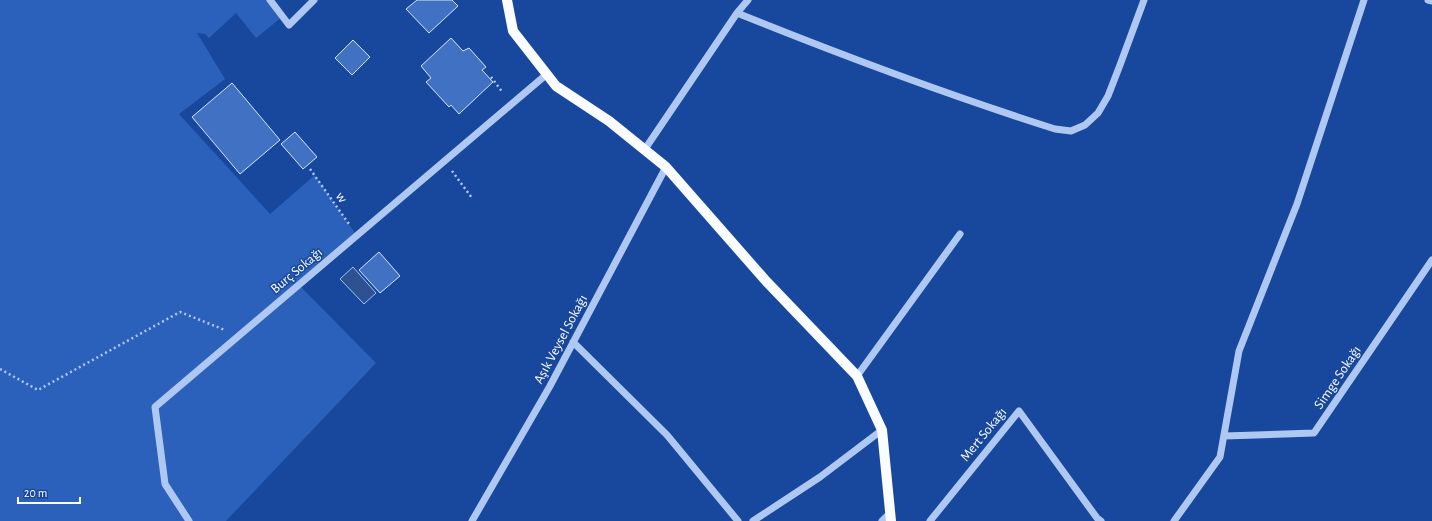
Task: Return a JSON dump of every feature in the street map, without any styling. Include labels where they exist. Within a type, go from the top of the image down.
[{"type":"main road","points":[[507,0],[513,31],[556,86],[609,121],[666,167],[766,280],[857,376],[882,430],[890,517]]},
{"type":"street","points":[[270,0],[289,25],[314,0]]},
{"type":"street","points":[[644,149],[737,13],[748,0]]},
{"type":"street","points":[[737,13],[815,44],[982,104],[1055,129],[1071,131],[1085,125],[1098,113],[1120,65],[1144,0]]},
{"type":"street","points":[[1174,521],[1220,457],[1239,351],[1297,204],[1364,0]]},
{"type":"street","points":[[1428,0],[1432,1]]},
{"type":"street","name":"Burç Sokağı","points":[[189,521],[165,484],[155,407],[547,74]]},
{"type":"street","name":"Aşık Veysel Sokağı","points":[[472,521],[550,386],[666,167]]},
{"type":"street","points":[[857,376],[960,234]]},
{"type":"street","name":"Simge Sokağı","points":[[1224,436],[1314,433],[1432,260]]},
{"type":"street","points":[[573,342],[667,435],[738,521]]},
{"type":"street","name":"Mert Sokağı","points":[[930,521],[1019,411],[1097,520]]},
{"type":"street","points":[[752,521],[820,477],[882,430]]},
{"type":"street","points":[[882,521],[890,517]]},
{"type":"path","points":[[491,77],[511,104]]},
{"type":"path","points":[[444,161],[472,198]]},
{"type":"path","name":"w","points":[[310,169],[357,236]]},
{"type":"path","points":[[0,369],[38,390],[180,312],[239,336]]},
{"type":"shaded area","points":[[0,0],[268,0],[282,17],[256,38],[236,13],[209,38],[205,34],[197,33],[225,79],[179,114],[270,214],[315,175],[357,236],[299,285],[376,363],[226,521],[0,521]]},
{"type":"shaded area","points":[[353,267],[376,293],[364,304],[340,279]]},
{"type":"building","points":[[417,0],[452,0],[458,6],[429,33],[406,9]]},
{"type":"building","points":[[451,38],[463,51],[469,48],[486,67],[482,70],[493,82],[459,114],[451,105],[449,107],[426,82],[431,78],[421,66]]},
{"type":"building","points":[[353,40],[370,57],[352,75],[335,58]]},
{"type":"building","points":[[232,83],[280,140],[240,174],[192,117]]},
{"type":"building","points":[[295,132],[317,157],[303,169],[281,144]]},
{"type":"building","points":[[379,252],[400,276],[380,293],[359,270]]}]
